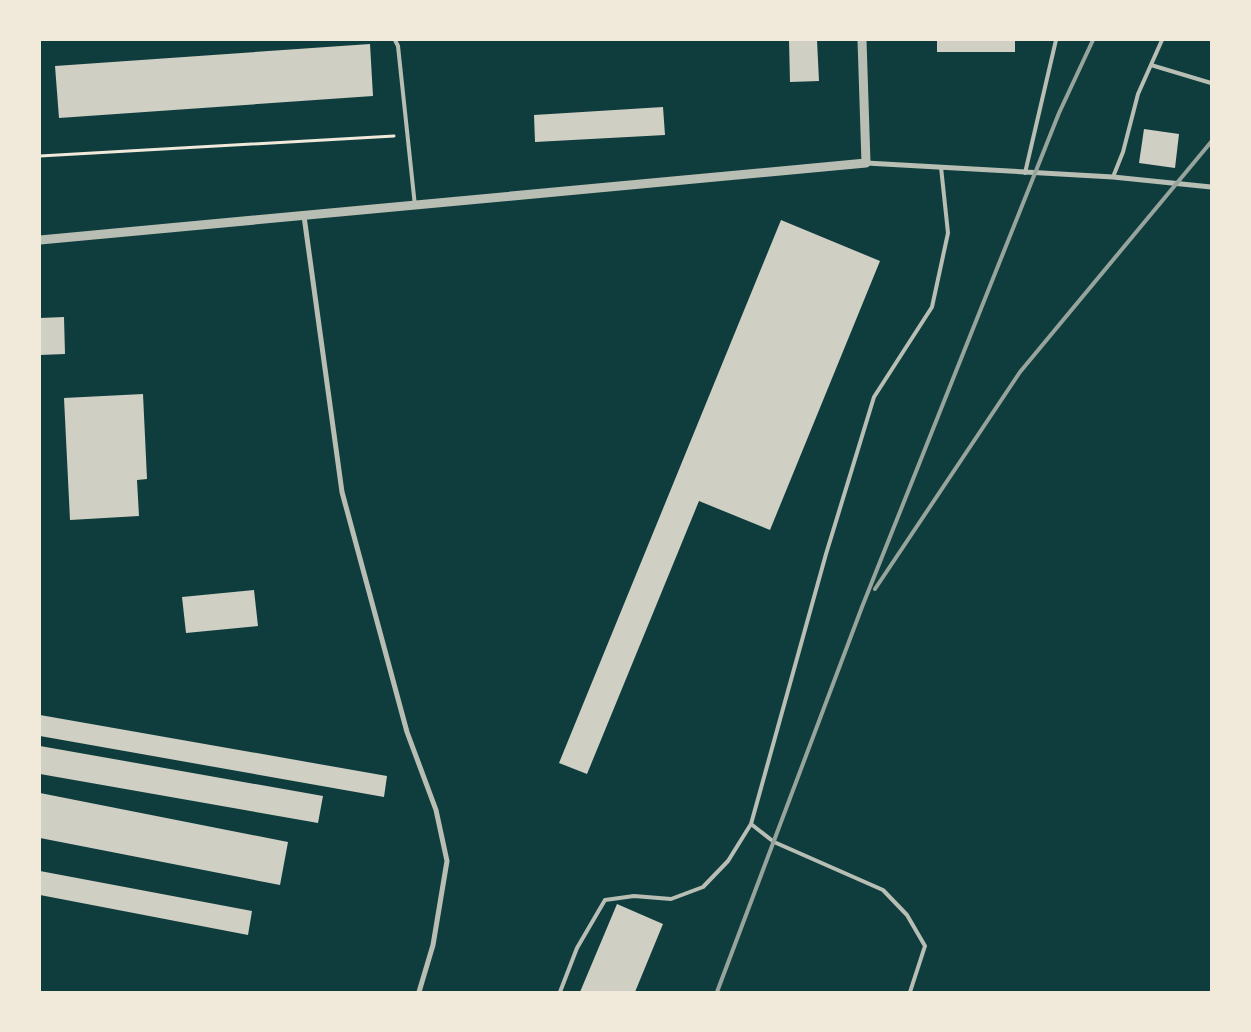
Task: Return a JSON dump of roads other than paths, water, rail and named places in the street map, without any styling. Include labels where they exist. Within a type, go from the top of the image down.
[{"type":"street","points":[[862,40],[866,163]]},
{"type":"street","points":[[40,240],[866,163],[1113,177],[1211,187]]},
{"type":"street","points":[[304,216],[342,492],[408,732],[436,810],[447,860],[433,945],[418,992]]},
{"type":"lane","points":[[395,40],[398,46],[415,206]]},
{"type":"lane","points":[[1024,173],[1056,40]]},
{"type":"lane","points":[[1113,177],[1123,152],[1138,94],[1162,40]]},
{"type":"lane","points":[[1151,65],[1211,82]]},
{"type":"lane","points":[[560,992],[577,948],[605,900],[634,896],[671,899],[703,887],[728,861],[751,824],[826,554],[874,397],[932,307],[948,233],[941,167]]},
{"type":"lane","points":[[751,824],[774,842],[883,890],[907,915],[924,946],[910,992]]},
{"type":"railway","points":[[717,992],[862,607],[1059,113],[1093,40]]},
{"type":"railway","points":[[875,589],[1020,372],[1211,142]]}]
